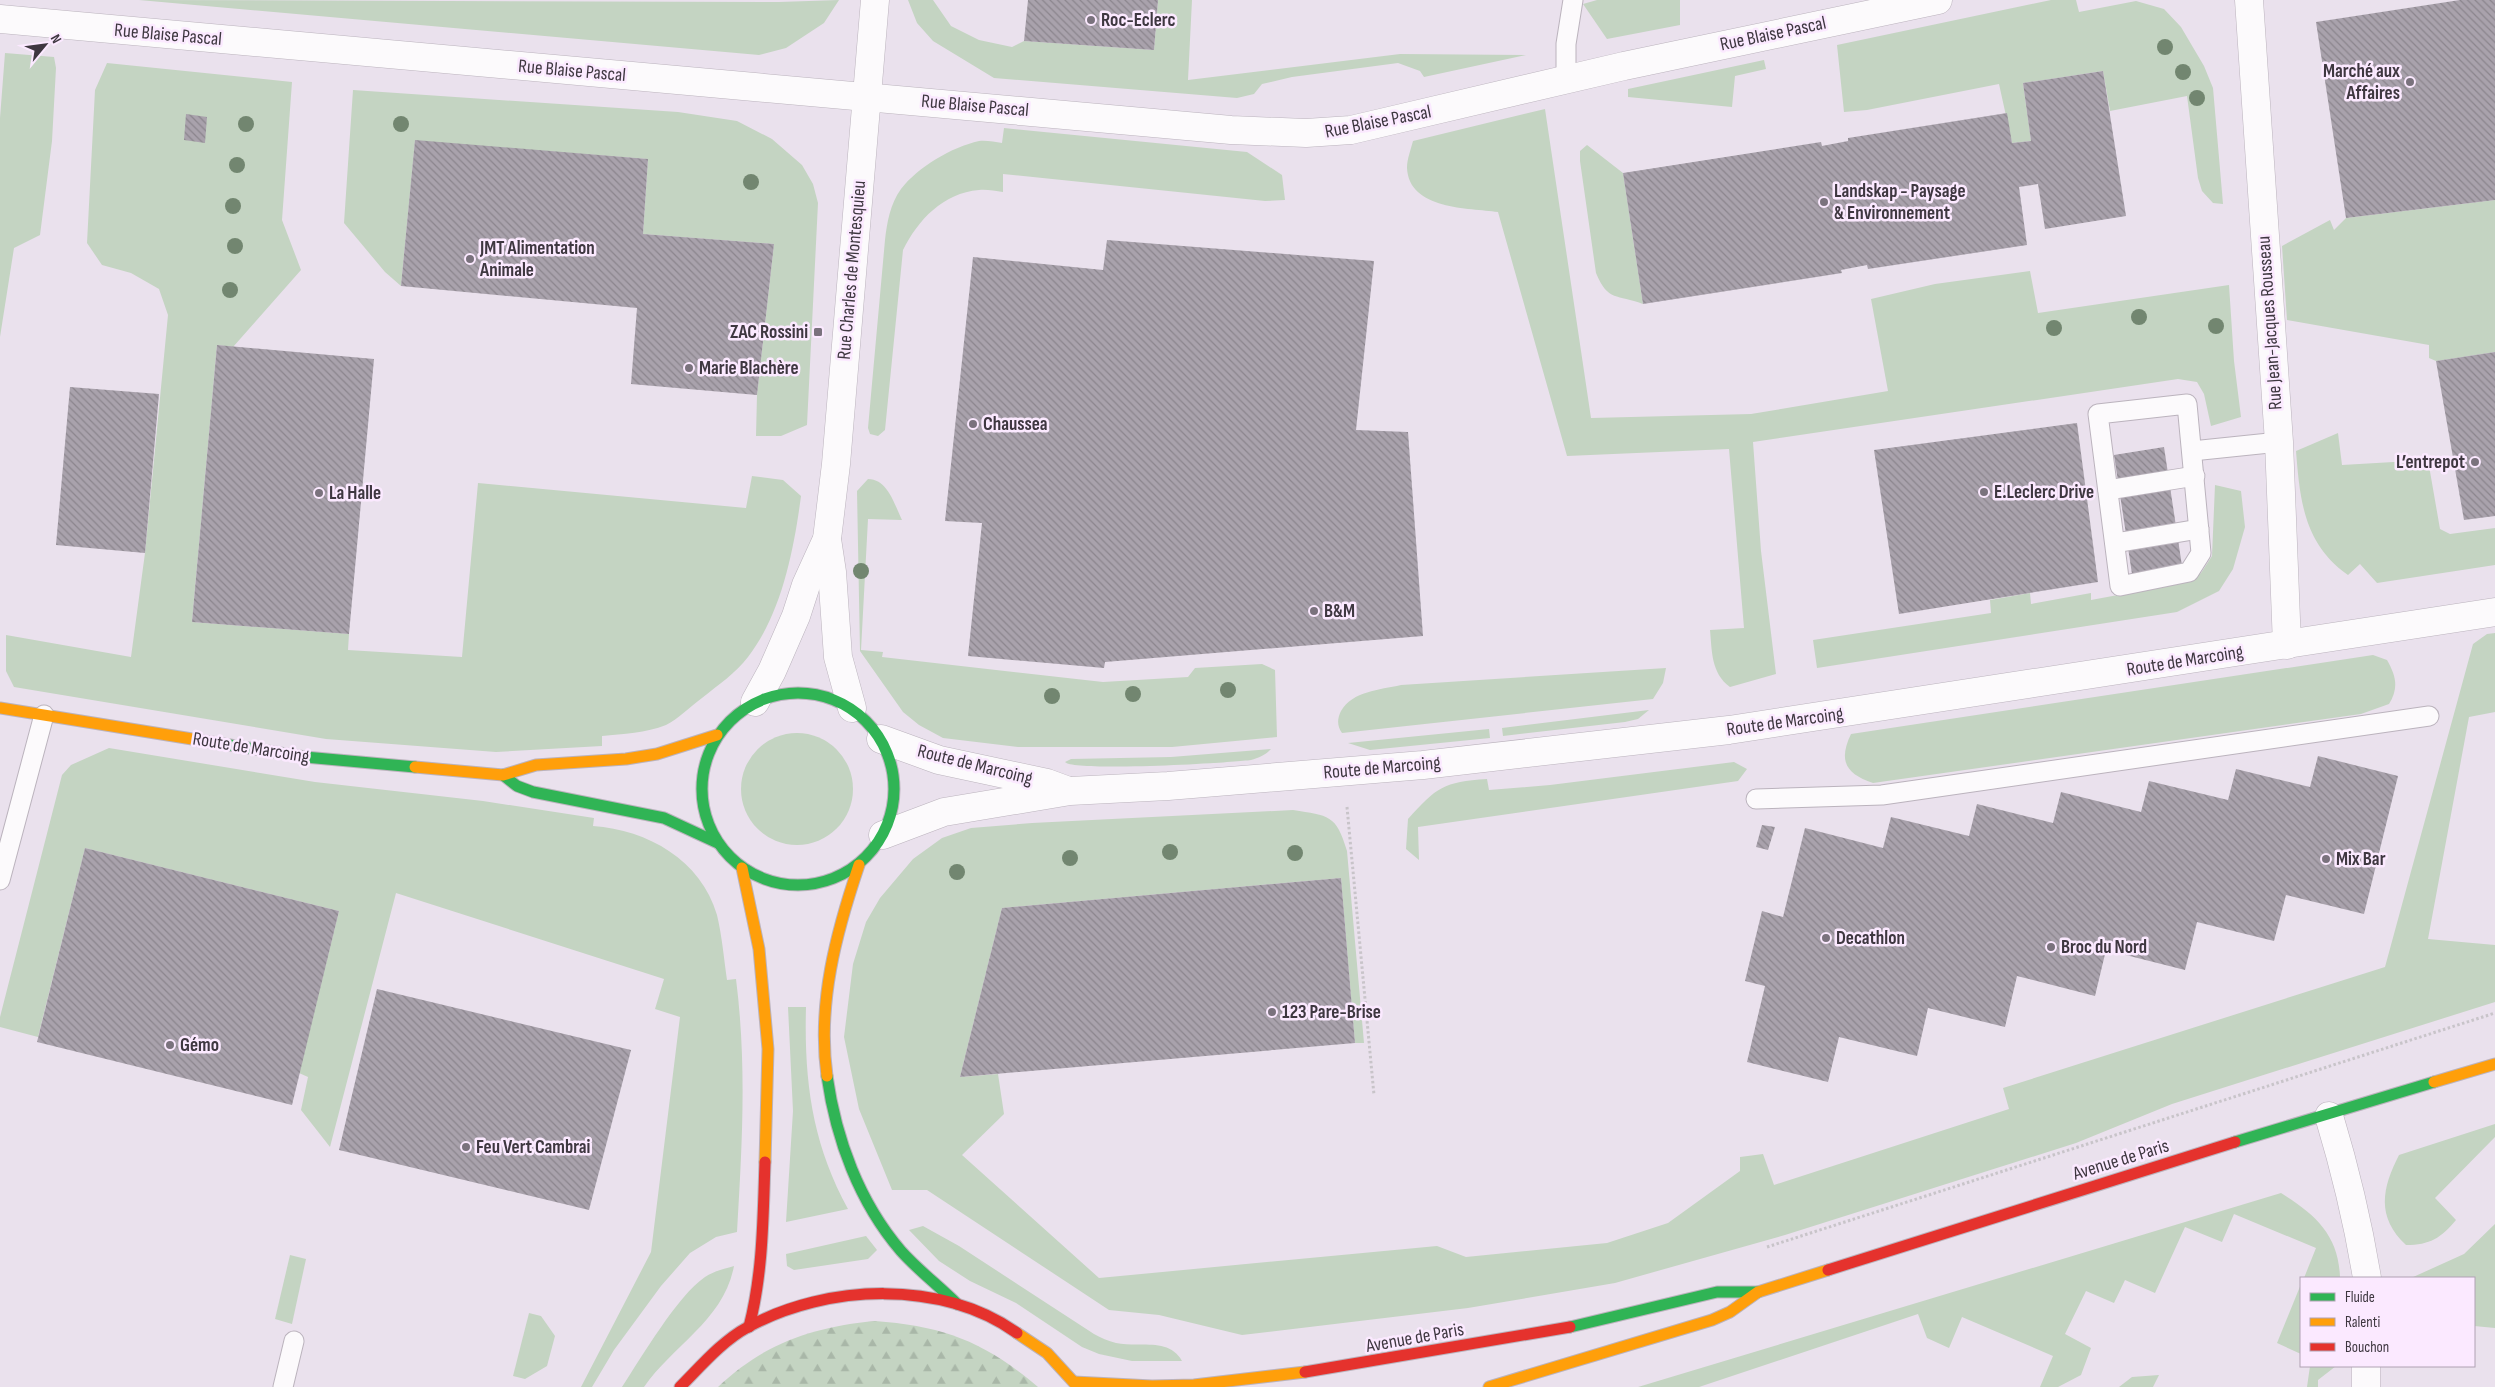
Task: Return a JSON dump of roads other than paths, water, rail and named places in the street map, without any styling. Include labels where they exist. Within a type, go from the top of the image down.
[{"type":"street","name":"Rue Charles de Montesquieu","points":[[852,708],[838,657],[832,572],[827,539],[836,464],[875,0]]},
{"type":"street","name":"Rue Blaise Pascal","points":[[0,19],[1231,130],[1314,133],[1370,127],[1566,80],[1938,0]]},
{"type":"street","name":"Rue Jean-Jacques Rousseau","points":[[2248,0],[2279,442],[2287,646]]},
{"type":"street","name":"Rue Charles de Montesquieu","points":[[755,702],[772,670],[796,616],[806,585],[827,539]]},
{"type":"street","name":"Route de Marcoing","points":[[883,835],[944,812],[1070,791],[1177,786],[1344,772],[1498,757],[1777,723],[2287,646],[2495,612]]},
{"type":"street","points":[[804,692],[829,697],[852,708],[873,727],[881,739],[891,762],[895,787],[893,812],[883,835],[872,851],[859,865],[837,878],[814,884],[789,885],[764,880],[742,868],[728,856],[718,842],[706,817],[702,788],[706,761],[717,735],[741,711],[755,702],[779,694],[804,692]]},
{"type":"street","name":"Route de Marcoing","points":[[0,708],[305,757],[503,775],[534,765],[654,756],[687,748],[717,735]]},
{"type":"street","name":"Route de Marcoing","points":[[881,739],[938,760],[1047,783],[1070,791]]},
{"type":"street","name":"Route de Marcoing","points":[[503,775],[517,786],[533,792],[664,818],[718,842]]},
{"type":"street","points":[[859,865],[845,900],[826,984],[823,1049],[826,1083],[832,1114],[858,1181],[883,1228],[896,1245],[957,1304]]},
{"type":"street","points":[[742,868],[759,949],[768,1049],[763,1236],[758,1292],[749,1327]]},
{"type":"street","name":"Avenue de Paris","points":[[1076,1384],[1185,1385],[1324,1370],[1558,1330],[1717,1292],[1758,1292],[2144,1170],[2329,1116],[2495,1064]]},
{"type":"street","points":[[2329,1116],[2344,1163],[2360,1236],[2366,1277]]},
{"type":"street","name":"Avenue de Paris","points":[[1489,1387],[1712,1320],[1730,1312],[1758,1292]]},
{"type":"street","points":[[680,1387],[708,1357],[749,1327],[797,1305],[850,1294],[904,1293],[957,1304],[990,1318],[1021,1335],[1049,1356],[1076,1384]]},
{"type":"street","points":[[2366,1367],[2366,1387]]},
{"type":"lane","points":[[1566,80],[1566,44],[1573,0]]},
{"type":"lane","points":[[2187,404],[2195,476],[2201,553],[2189,572],[2120,586],[2098,414],[2187,404]]},
{"type":"lane","points":[[2192,451],[2279,442]]},
{"type":"lane","points":[[2108,490],[2195,476]]},
{"type":"lane","points":[[2115,543],[2199,529]]},
{"type":"lane","points":[[0,880],[44,715]]},
{"type":"lane","points":[[1756,799],[1882,795],[2429,716]]},
{"type":"lane","points":[[283,1387],[294,1341]]},
{"type":"place","name":"Roc-Eclerc","points":[[1091,20]]},
{"type":"place","name":"Marché aux Affaires","points":[[2410,82]]},
{"type":"place","name":"Landskap - Paysage & Environnement","points":[[1824,202]]},
{"type":"place","name":"JMT Alimentation Animale","points":[[470,259]]},
{"type":"place","name":"ZAC Rossini","points":[[818,332]]},
{"type":"place","name":"Marie Blachère","points":[[689,368]]},
{"type":"place","name":"Chaussea","points":[[973,424]]},
{"type":"place","name":"L’entrepot","points":[[2475,462]]},
{"type":"place","name":"E.Leclerc Drive","points":[[1984,492]]},
{"type":"place","name":"La Halle","points":[[319,493]]},
{"type":"place","name":"B&M","points":[[1314,611]]},
{"type":"place","name":"Mix Bar","points":[[2326,859]]},
{"type":"place","name":"Decathlon","points":[[1826,938]]},
{"type":"place","name":"Broc du Nord","points":[[2051,947]]},
{"type":"place","name":"123 Pare-Brise","points":[[1272,1012]]},
{"type":"place","name":"Gémo","points":[[170,1045]]},
{"type":"place","name":"Feu Vert Cambrai","points":[[466,1147]]}]
